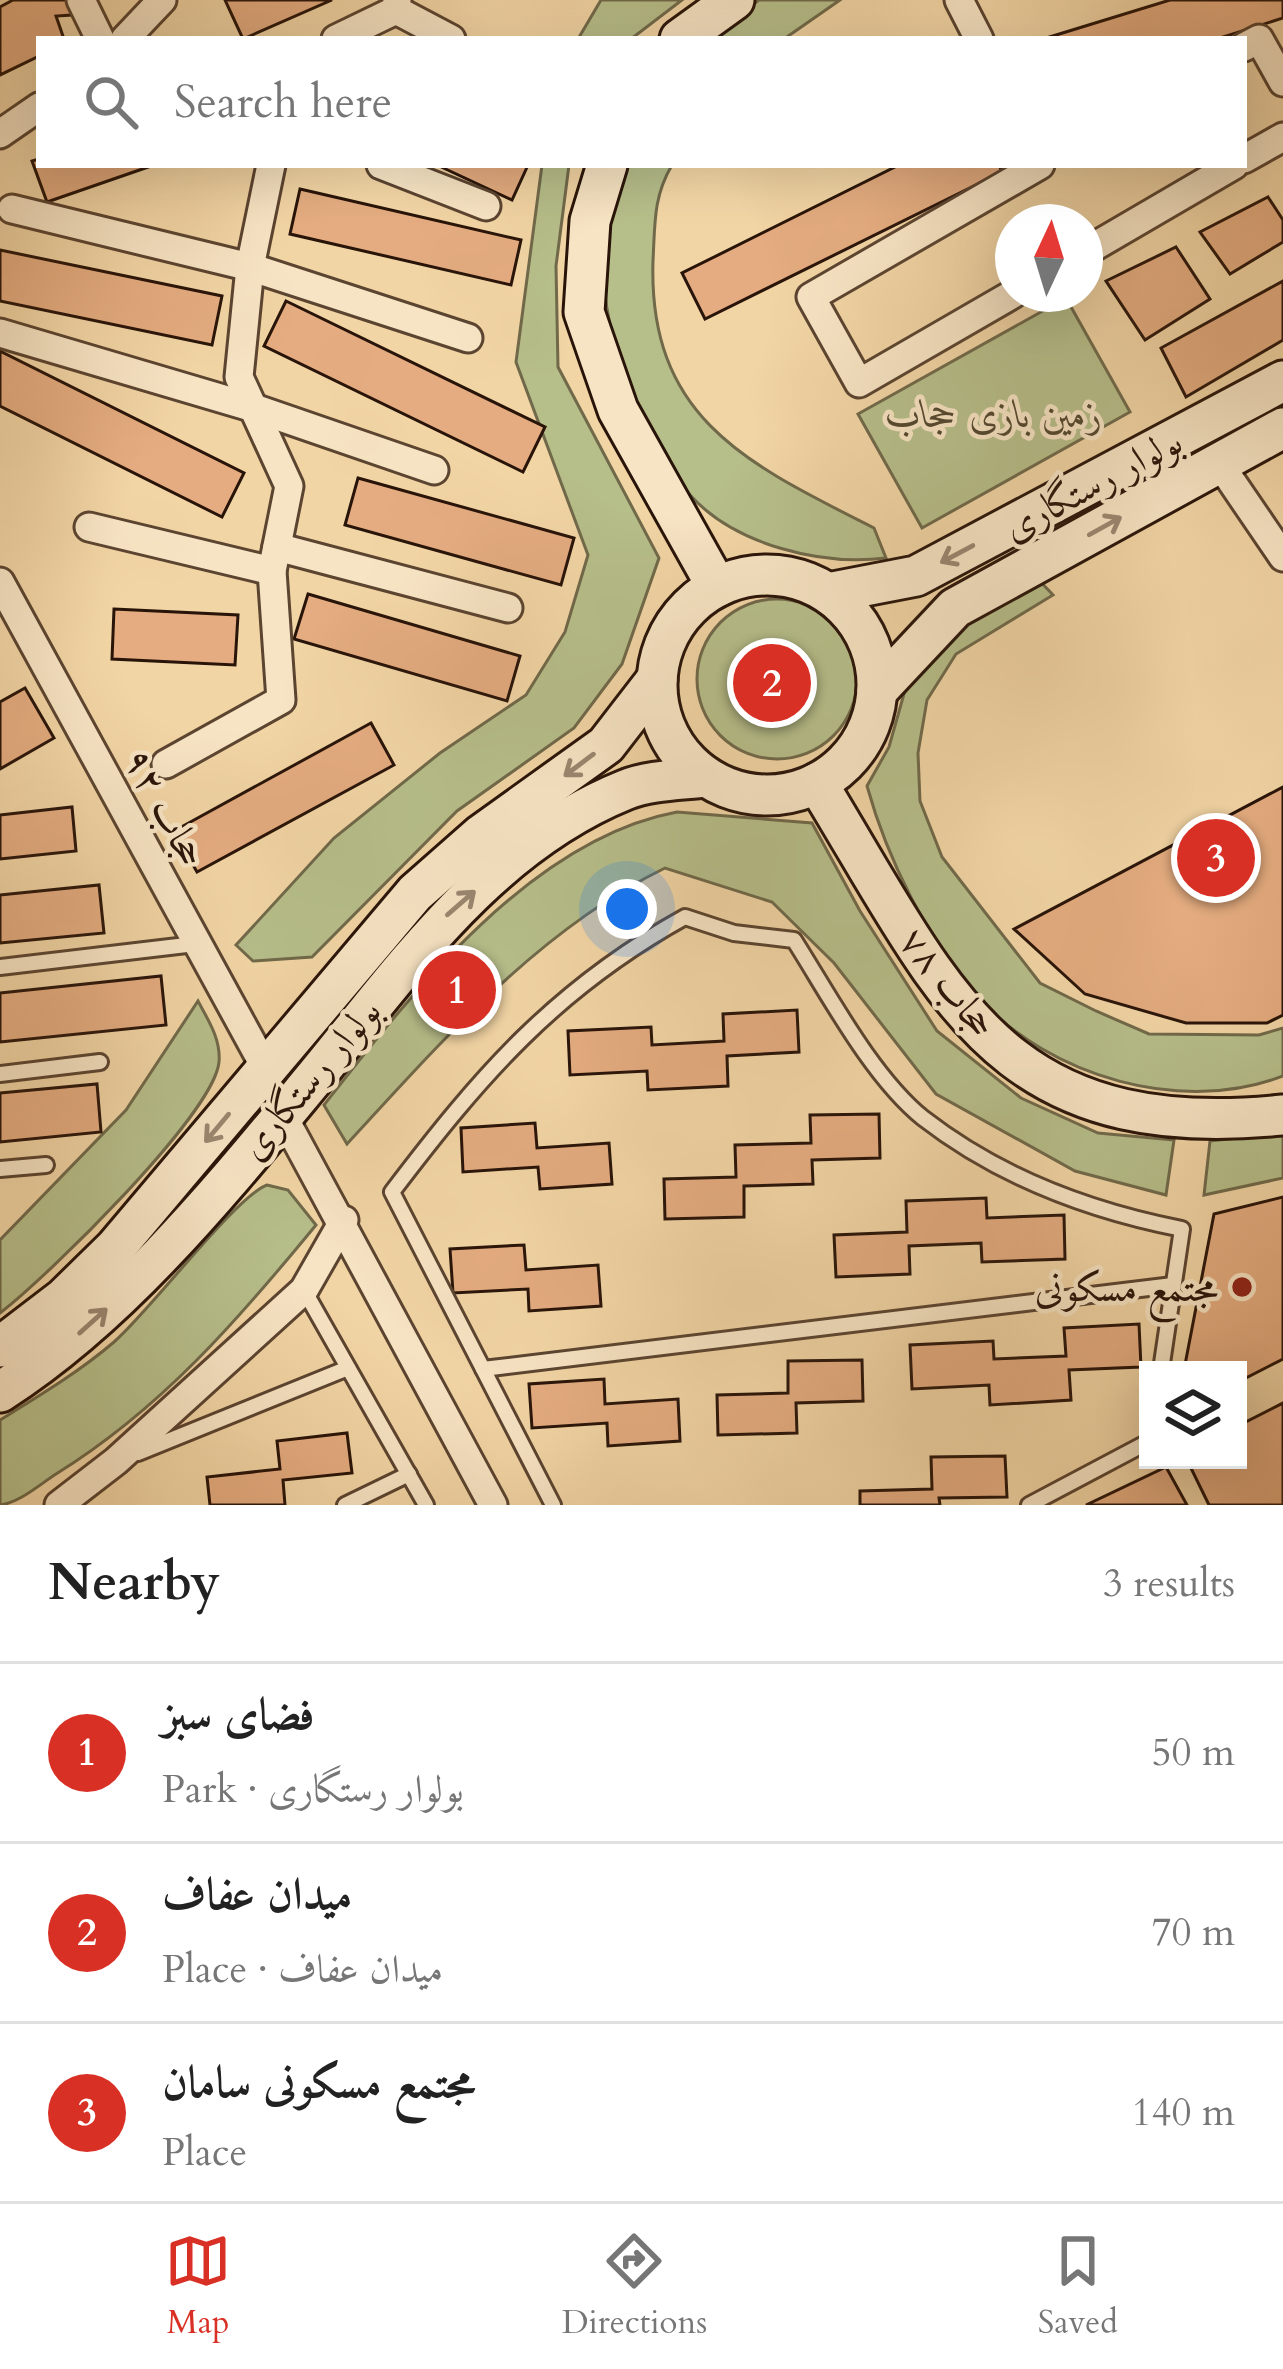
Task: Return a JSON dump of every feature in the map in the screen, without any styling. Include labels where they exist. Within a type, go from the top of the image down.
[{"type":"street","points":[[81,0],[99,36]]},
{"type":"street","points":[[128,36],[162,0]]},
{"type":"street","points":[[684,36],[734,0]]},
{"type":"street","points":[[959,0],[978,36]]},
{"type":"street","points":[[341,36],[397,5],[447,36]]},
{"type":"street","points":[[1247,45],[1259,39],[1283,82]]},
{"type":"street","points":[[0,134],[36,108]]},
{"type":"street","points":[[1247,158],[1283,137]]},
{"type":"street","points":[[166,764],[280,700],[275,559],[289,486],[239,376],[250,268],[271,168]]},
{"type":"street","points":[[389,168],[486,206]]},
{"type":"street","points":[[606,168],[590,221],[584,312],[618,410],[717,586]]},
{"type":"street","points":[[995,304],[860,383],[811,297],[1035,168]]},
{"type":"street","points":[[1103,241],[1229,168]]},
{"type":"street","points":[[13,209],[250,268],[467,338]]},
{"type":"street","points":[[0,333],[254,408],[434,470]]},
{"type":"street","name":"بولوار رستگاری","points":[[828,593],[916,576],[1283,381]]},
{"type":"street","name":"بولوار رستگاری","points":[[878,691],[955,608],[1283,428]]},
{"type":"street","points":[[1220,463],[1283,557]]},
{"type":"street","points":[[89,527],[275,559],[508,608]]},
{"type":"street","points":[[773,575],[828,593],[866,636],[878,691],[859,745],[817,783],[760,795],[706,777],[668,734],[657,679],[675,625],[717,586],[773,575]]},
{"type":"street","name":"حجاب ۹۲","points":[[0,582],[265,1067]]},
{"type":"street","name":"بولوار رستگاری","points":[[0,1347],[64,1298],[115,1248],[416,892],[482,834],[606,745],[657,679]]},
{"type":"street","name":"بولوار رستگاری","points":[[0,1392],[90,1325],[143,1273],[443,920],[505,864],[576,815],[628,788],[706,777]]},
{"type":"street","name":"حجاب ۷۸","points":[[817,783],[954,999],[979,1032],[1040,1079],[1106,1108],[1196,1120],[1283,1114]]},
{"type":"street","points":[[282,1114],[344,1220],[493,1505]]},
{"type":"street","points":[[59,1505],[116,1461],[304,1290],[344,1220]]},
{"type":"lane","points":[[553,1505],[392,1192],[479,1078],[555,1002],[619,953],[685,917],[734,933],[794,940],[860,1042],[921,1116],[1018,1176],[1107,1214],[1182,1229],[1162,1361]]},
{"type":"lane","points":[[0,968],[195,944]]},
{"type":"lane","points":[[0,1073],[100,1063]]},
{"type":"lane","points":[[0,1169],[46,1166]]},
{"type":"lane","points":[[483,1369],[1173,1285]]},
{"type":"lane","points":[[304,1290],[426,1505]]},
{"type":"lane","points":[[116,1461],[348,1368]]},
{"type":"lane","points":[[1029,1505],[1139,1447]]},
{"type":"lane","points":[[345,1505],[409,1474]]},
{"type":"green space","points":[[601,0],[682,0],[635,36],[580,36]]},
{"type":"green space","points":[[759,0],[840,0],[788,36],[709,36]]},
{"type":"green space","points":[[542,168],[569,168],[556,266],[558,367],[659,558],[622,664],[574,728],[457,811],[312,957],[253,961],[236,945],[334,838],[440,753],[526,695],[565,632],[588,555],[516,362]]},
{"type":"green space","points":[[623,168],[671,168],[656,212],[656,316],[668,361],[688,399],[748,458],[874,528],[886,558],[834,559],[755,539],[709,512],[669,468],[634,402],[610,326],[603,252],[612,198]]},
{"type":"green space","name":"زمین بازی حجاب","points":[[1041,312],[1074,312],[1130,412],[922,528],[858,414]]},
{"type":"green space","points":[[1036,577],[1053,595],[956,654],[927,700],[918,753],[920,801],[942,857],[1040,983],[1149,1034],[1259,1035],[1283,1028],[1283,1076],[1244,1087],[1161,1089],[1119,1081],[1041,1049],[1007,1025],[959,975],[911,897],[867,786],[889,747],[911,669],[962,620]]},
{"type":"green space","points":[[777,599],[807,605],[833,623],[851,649],[857,679],[851,709],[833,735],[807,753],[777,759],[747,753],[721,735],[703,709],[697,679],[703,649],[721,623],[747,605]]},
{"type":"green space","points":[[677,812],[812,823],[860,911],[937,1031],[1021,1098],[1098,1133],[1174,1140],[1166,1195],[1075,1171],[936,1094],[834,963],[772,902],[665,868],[619,893],[534,955],[456,1028],[347,1144],[324,1105],[395,1016],[478,927],[572,854],[623,828]]},
{"type":"green space","points":[[198,1001],[218,1045],[219,1062],[210,1086],[125,1194],[0,1313],[0,1240],[126,1110]]},
{"type":"green space","points":[[1283,1133],[1283,1178],[1204,1195],[1210,1141]]},
{"type":"green space","points":[[267,1185],[288,1190],[316,1225],[287,1260],[164,1392],[94,1449],[29,1493],[0,1505],[0,1420],[114,1342],[235,1210]]},
{"type":"building","points":[[13,0],[73,0],[72,15],[56,16],[63,36],[36,36],[36,57],[0,75],[0,7]]},
{"type":"building","points":[[225,0],[332,0],[250,36],[242,36]]},
{"type":"building","points":[[1170,0],[1283,0],[1283,18],[1226,36],[1053,36]]},
{"type":"building","points":[[36,160],[36,168],[145,168],[47,202],[32,161]]},
{"type":"building","points":[[443,168],[527,168],[512,200]]},
{"type":"building","points":[[893,168],[1000,168],[1002,172],[705,319],[682,273]]},
{"type":"building","points":[[300,189],[521,240],[511,285],[290,234]]},
{"type":"building","points":[[1268,197],[1283,220],[1283,242],[1230,274],[1200,232]]},
{"type":"building","points":[[1176,247],[1210,299],[1145,340],[1106,281]]},
{"type":"building","points":[[0,250],[222,296],[212,345],[0,301]]},
{"type":"building","points":[[1283,281],[1283,340],[1186,397],[1161,348]]},
{"type":"building","points":[[286,301],[545,427],[523,472],[264,346]]},
{"type":"building","points":[[0,351],[244,473],[222,517],[0,406]]},
{"type":"building","points":[[358,478],[574,538],[561,585],[345,525]]},
{"type":"building","points":[[308,594],[520,656],[507,701],[294,639]]},
{"type":"building","points":[[114,609],[238,615],[235,665],[112,659]]},
{"type":"building","points":[[25,688],[54,738],[0,769],[0,702]]},
{"type":"building","points":[[371,723],[394,765],[197,872],[174,831]]},
{"type":"building","points":[[1283,787],[1283,1015],[1267,1023],[1186,1023],[1085,994],[1014,929]]},
{"type":"building","points":[[72,807],[76,851],[0,859],[0,815]]},
{"type":"building","points":[[99,885],[104,933],[0,943],[0,895]]},
{"type":"building","points":[[161,976],[166,1025],[0,1042],[0,993]]},
{"type":"building","points":[[797,1010],[799,1052],[727,1056],[728,1086],[648,1090],[647,1071],[570,1075],[568,1031],[651,1027],[652,1045],[724,1041],[723,1014]]},
{"type":"building","points":[[97,1084],[101,1132],[0,1142],[0,1093]]},
{"type":"building","points":[[879,1114],[880,1158],[812,1160],[813,1184],[744,1186],[744,1217],[665,1219],[664,1179],[736,1177],[735,1145],[811,1143],[810,1115]]},
{"type":"building","points":[[535,1123],[537,1148],[609,1143],[612,1184],[540,1189],[538,1167],[463,1172],[461,1128]]},
{"type":"building","name":"مجتمع مسکونی","points":[[1283,1197],[1283,1359],[1247,1377],[1247,1361],[1186,1361],[1214,1214]]},
{"type":"building","name":"مجتمع مسکونی","points":[[986,1198],[987,1218],[1064,1215],[1065,1259],[982,1262],[981,1243],[909,1246],[910,1274],[836,1277],[834,1235],[907,1232],[906,1201]]},
{"type":"building","points":[[524,1245],[526,1270],[598,1265],[601,1306],[529,1311],[528,1289],[453,1293],[450,1249]]},
{"type":"building","name":"مجتمع مسکونی","points":[[1139,1324],[1139,1367],[1069,1370],[1071,1400],[990,1405],[989,1385],[912,1389],[910,1345],[993,1341],[994,1359],[1066,1356],[1064,1328]]},
{"type":"building","points":[[862,1360],[863,1401],[796,1403],[797,1433],[718,1435],[717,1395],[788,1393],[788,1361]]},
{"type":"building","points":[[604,1379],[605,1404],[678,1399],[680,1441],[608,1446],[607,1423],[532,1428],[529,1384]]},
{"type":"building","name":"مجتمع مسکونی","points":[[1283,1403],[1283,1505],[1209,1505],[1191,1469],[1247,1469],[1247,1421]]},
{"type":"building","points":[[347,1433],[352,1473],[283,1480],[285,1505],[210,1505],[207,1477],[280,1469],[277,1441]]},
{"type":"building","points":[[1005,1456],[1007,1497],[939,1498],[940,1505],[860,1505],[860,1491],[932,1489],[931,1457]]},
{"type":"building","points":[[1167,1469],[1187,1505],[1086,1505]]},
{"type":"place","name":"میدان عفاف","points":[[772,683]]},
{"type":"place","name":"مجتمع مسکونی سامان","points":[[1216,858]]},
{"type":"place","name":"فضای سبز","points":[[457,990]]},
{"type":"place","name":"مجتمع مسکونی","points":[[1242,1287]]}]
